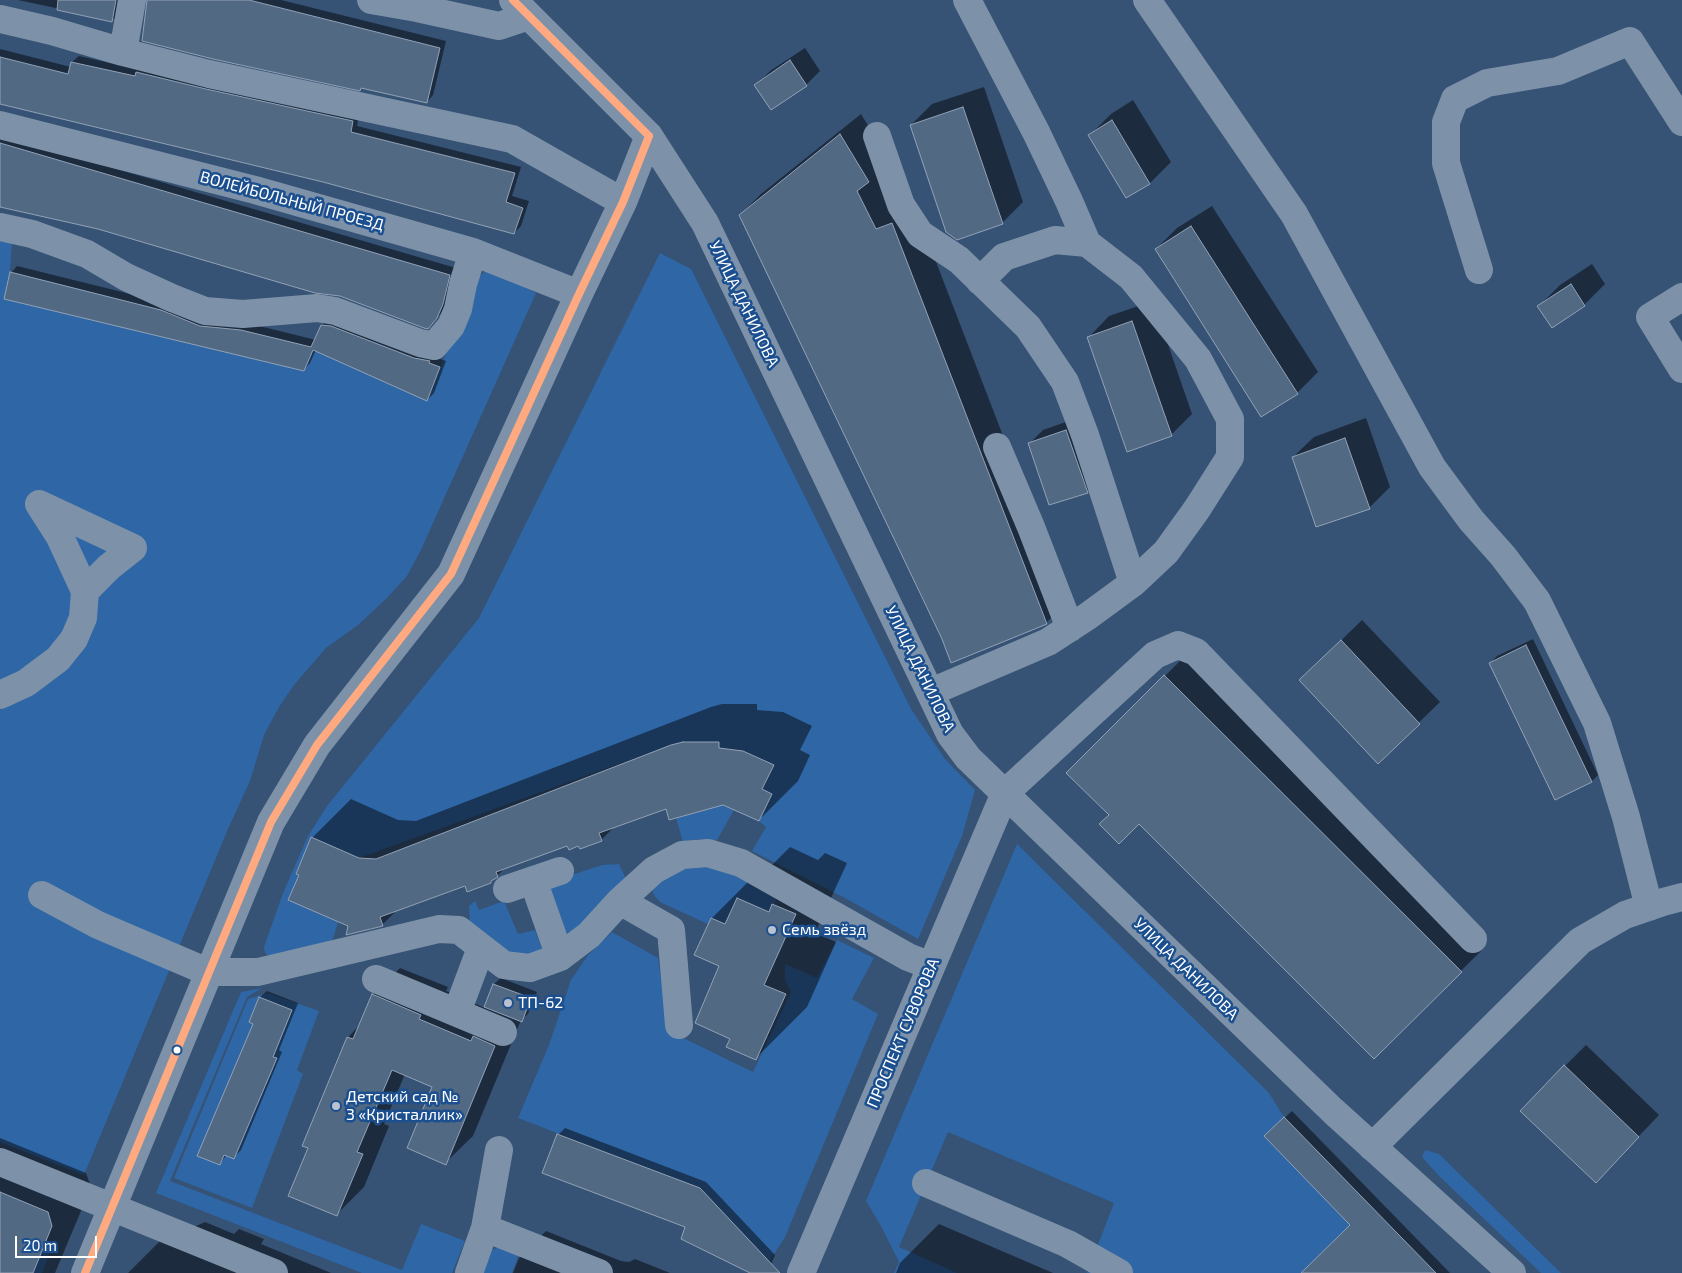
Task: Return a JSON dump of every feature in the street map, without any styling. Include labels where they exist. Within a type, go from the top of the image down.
[{"type":"street","points":[[123,52],[132,0]]},
{"type":"street","points":[[371,0],[499,26],[521,8]]},
{"type":"street","points":[[931,692],[1048,642],[1133,583],[1166,552],[1197,509],[1230,457],[1230,419],[1198,359],[1131,277],[1087,243],[1036,132],[967,0]]},
{"type":"street","points":[[1147,0],[1294,214],[1432,467],[1471,520],[1503,556],[1537,601],[1597,723],[1626,817],[1650,906]]},
{"type":"street","name":"УЛИЦА ДАНИЛОВА","points":[[521,8],[649,136],[705,223],[950,734],[968,758],[1333,1111],[1512,1273]]},
{"type":"street","points":[[0,19],[52,31],[209,74],[512,138],[623,202]]},
{"type":"street","points":[[1479,270],[1446,163],[1446,122],[1455,99],[1487,83],[1558,71],[1630,41],[1682,122]]},
{"type":"street","name":"ВОЛЕЙБОЛЬНЫЙ ПРОЕЗД","points":[[0,125],[255,190],[473,252],[579,294]]},
{"type":"street","points":[[85,1273],[271,822],[317,745],[451,574],[623,202],[649,136]]},
{"type":"street","points":[[877,136],[901,205],[920,234],[959,260],[1028,327],[1065,382],[1085,435],[1133,583]]},
{"type":"street","points":[[0,227],[32,234],[87,254],[126,277],[205,311],[242,314],[317,308],[335,312],[420,343],[434,346],[451,326],[458,309],[462,284],[473,252]]},
{"type":"street","points":[[980,281],[1004,256],[1055,240],[1087,243]]},
{"type":"street","points":[[1682,297],[1650,316],[1682,369]]},
{"type":"street","points":[[997,447],[1031,527],[1070,628]]},
{"type":"street","points":[[0,695],[26,683],[58,659],[74,639],[83,618],[85,591]]},
{"type":"street","points":[[1005,793],[1154,655],[1178,645],[1196,652],[1473,939]]},
{"type":"street","name":"ПРОСПЕКТ СУВОРОВА","points":[[801,1273],[1005,793]]},
{"type":"street","points":[[42,895],[98,925],[208,972],[258,972],[439,929],[459,930],[504,965],[530,968],[560,957],[589,935],[620,901],[654,870],[682,855],[708,853],[741,863],[908,957],[931,966]]},
{"type":"street","points":[[507,889],[560,871]]},
{"type":"street","points":[[534,880],[560,957]]},
{"type":"street","points":[[1372,1147],[1580,941],[1625,916],[1650,906],[1682,897]]},
{"type":"street","points":[[620,901],[671,930],[679,1025]]},
{"type":"street","points":[[457,1012],[481,948]]},
{"type":"street","points":[[376,979],[503,1032]]},
{"type":"street","points":[[469,1273],[485,1228],[499,1150]]},
{"type":"street","points":[[0,1162],[274,1273]]},
{"type":"street","points":[[926,1183],[1068,1244],[1119,1273]]},
{"type":"street","points":[[485,1228],[599,1273]]},
{"type":"shaded area","points":[[0,238],[12,241],[10,272],[5,299],[304,371],[313,350],[427,401],[475,281],[485,271],[494,271],[536,293],[421,550],[407,576],[358,625],[326,648],[294,685],[279,707],[264,735],[250,781],[228,829],[84,1175],[0,1142]]},
{"type":"shaded area","points":[[660,253],[691,269],[911,709],[945,759],[975,790],[962,836],[918,939],[845,898],[752,851],[766,827],[759,821],[772,794],[762,789],[773,765],[743,751],[671,745],[359,858],[311,838],[296,873],[299,875],[288,900],[338,922],[331,945],[268,956],[264,947],[283,893],[308,836],[327,806],[479,618]]},
{"type":"shaded area","points":[[706,797],[734,810],[717,840],[698,839],[683,842],[676,818],[709,809]]},
{"type":"shaded area","points":[[1017,844],[1269,1093],[1284,1117],[1264,1136],[1350,1225],[1311,1263],[1321,1273],[1087,1273],[1114,1203],[948,1132],[899,1247],[957,1273],[894,1273],[899,1262],[866,1201]]},
{"type":"shaded area","points":[[619,864],[627,881],[569,940],[541,885],[602,865]]},
{"type":"shaded area","points":[[692,865],[724,870],[778,897],[769,912],[737,898],[725,924],[711,918],[708,924],[660,902],[653,894],[653,886]]},
{"type":"shaded area","points":[[475,901],[479,910],[504,901],[518,934],[535,930],[542,949],[519,961],[470,928],[469,906]]},
{"type":"shaded area","points":[[612,932],[658,958],[669,1031],[753,1072],[791,992],[785,980],[785,964],[817,978],[837,940],[874,958],[852,999],[878,1014],[785,1237],[769,1262],[700,1188],[518,1118],[549,1045],[571,980],[588,955]]},
{"type":"shaded area","points":[[262,988],[247,997],[170,1181],[402,1270],[421,1224],[465,1241],[452,1273],[362,1273],[156,1193],[241,992]]},
{"type":"shaded area","points":[[268,993],[319,1011],[297,1070],[303,1074],[252,1208],[174,1178],[248,999]]},
{"type":"shaded area","points":[[1425,1150],[1439,1154],[1561,1273],[1541,1273],[1439,1176],[1422,1157]]},
{"type":"shaded area","points":[[46,1242],[53,1244],[42,1273],[33,1273]]},
{"type":"shaded area","points":[[502,1246],[520,1251],[512,1273],[480,1273],[491,1250]]},
{"type":"building","points":[[58,0],[116,0],[112,22],[57,10]]},
{"type":"building","points":[[147,0],[249,0],[440,48],[427,103],[361,88],[360,91],[213,59],[142,41]]},
{"type":"building","points":[[0,57],[68,74],[71,62],[135,76],[136,72],[353,121],[351,132],[515,173],[506,202],[523,208],[514,234],[323,182],[0,104]]},
{"type":"building","points":[[790,60],[807,86],[771,110],[754,85]]},
{"type":"building","points":[[963,107],[1003,224],[957,240],[946,232],[910,125]]},
{"type":"building","points":[[1112,120],[1150,184],[1126,198],[1088,135]]},
{"type":"building","points":[[840,134],[869,182],[857,191],[876,229],[892,223],[1047,624],[951,663],[942,639],[739,215]]},
{"type":"building","points":[[0,143],[450,275],[443,304],[437,318],[428,329],[340,296],[315,293],[98,229],[0,207]]},
{"type":"building","points":[[1191,226],[1298,394],[1261,417],[1155,249]]},
{"type":"building","points":[[10,272],[161,310],[200,326],[241,330],[311,347],[321,325],[331,326],[414,358],[430,361],[429,363],[440,367],[427,401],[313,350],[304,371],[4,299]]},
{"type":"building","points":[[1571,284],[1585,306],[1552,328],[1537,306]]},
{"type":"building","points":[[1132,321],[1172,436],[1127,452],[1087,337]]},
{"type":"building","points":[[1066,430],[1088,493],[1049,505],[1028,443]]},
{"type":"building","points":[[1345,438],[1370,509],[1316,527],[1292,457]]},
{"type":"building","points":[[1341,640],[1420,724],[1378,764],[1299,680]]},
{"type":"building","points":[[1526,645],[1592,782],[1555,800],[1489,663]]},
{"type":"building","points":[[1164,675],[1462,972],[1374,1059],[1139,824],[1119,844],[1099,824],[1109,815],[1066,773]]},
{"type":"building","points":[[683,742],[719,742],[719,748],[743,751],[774,765],[762,789],[772,794],[759,821],[723,805],[669,820],[666,809],[599,833],[602,841],[580,849],[578,846],[569,850],[567,846],[496,872],[498,877],[491,881],[491,883],[467,892],[465,886],[380,917],[383,926],[346,935],[348,926],[288,900],[299,875],[296,874],[311,837],[359,858],[376,859]]},
{"type":"building","points":[[737,898],[769,912],[772,904],[796,914],[764,985],[786,994],[756,1060],[726,1047],[730,1039],[695,1023],[719,966],[694,955],[711,918],[725,924]]},
{"type":"building","name":"ТП-62","points":[[493,984],[531,998],[522,1022],[484,1007]]},
{"type":"building","points":[[372,994],[421,1015],[419,1019],[471,1041],[473,1036],[495,1046],[446,1165],[407,1148],[432,1087],[392,1070],[357,1152],[363,1154],[337,1216],[288,1196],[308,1148],[302,1146],[347,1037],[353,1039]]},
{"type":"building","points":[[259,997],[292,1010],[273,1057],[277,1058],[234,1159],[224,1155],[220,1165],[197,1156],[253,1024],[249,1022]]},
{"type":"building","points":[[1564,1065],[1639,1137],[1596,1183],[1520,1111]]},
{"type":"building","points":[[1284,1117],[1436,1273],[1301,1273],[1350,1225],[1264,1136]]},
{"type":"building","points":[[557,1134],[700,1188],[780,1273],[750,1273],[681,1239],[685,1227],[542,1173]]},
{"type":"building","points":[[0,1192],[48,1212],[52,1226],[33,1273],[0,1273]]},
{"type":"transit line","points":[[513,0],[649,136]]},
{"type":"transit line","points":[[85,1273],[271,822],[317,745],[451,574],[623,202],[649,136]]},
{"type":"place","name":"Семь звёзд","points":[[772,930]]},
{"type":"place","name":"ТП-62","points":[[508,1003]]},
{"type":"place","name":"Детский сад № 3 «Кристаллик»","points":[[336,1106]]}]
